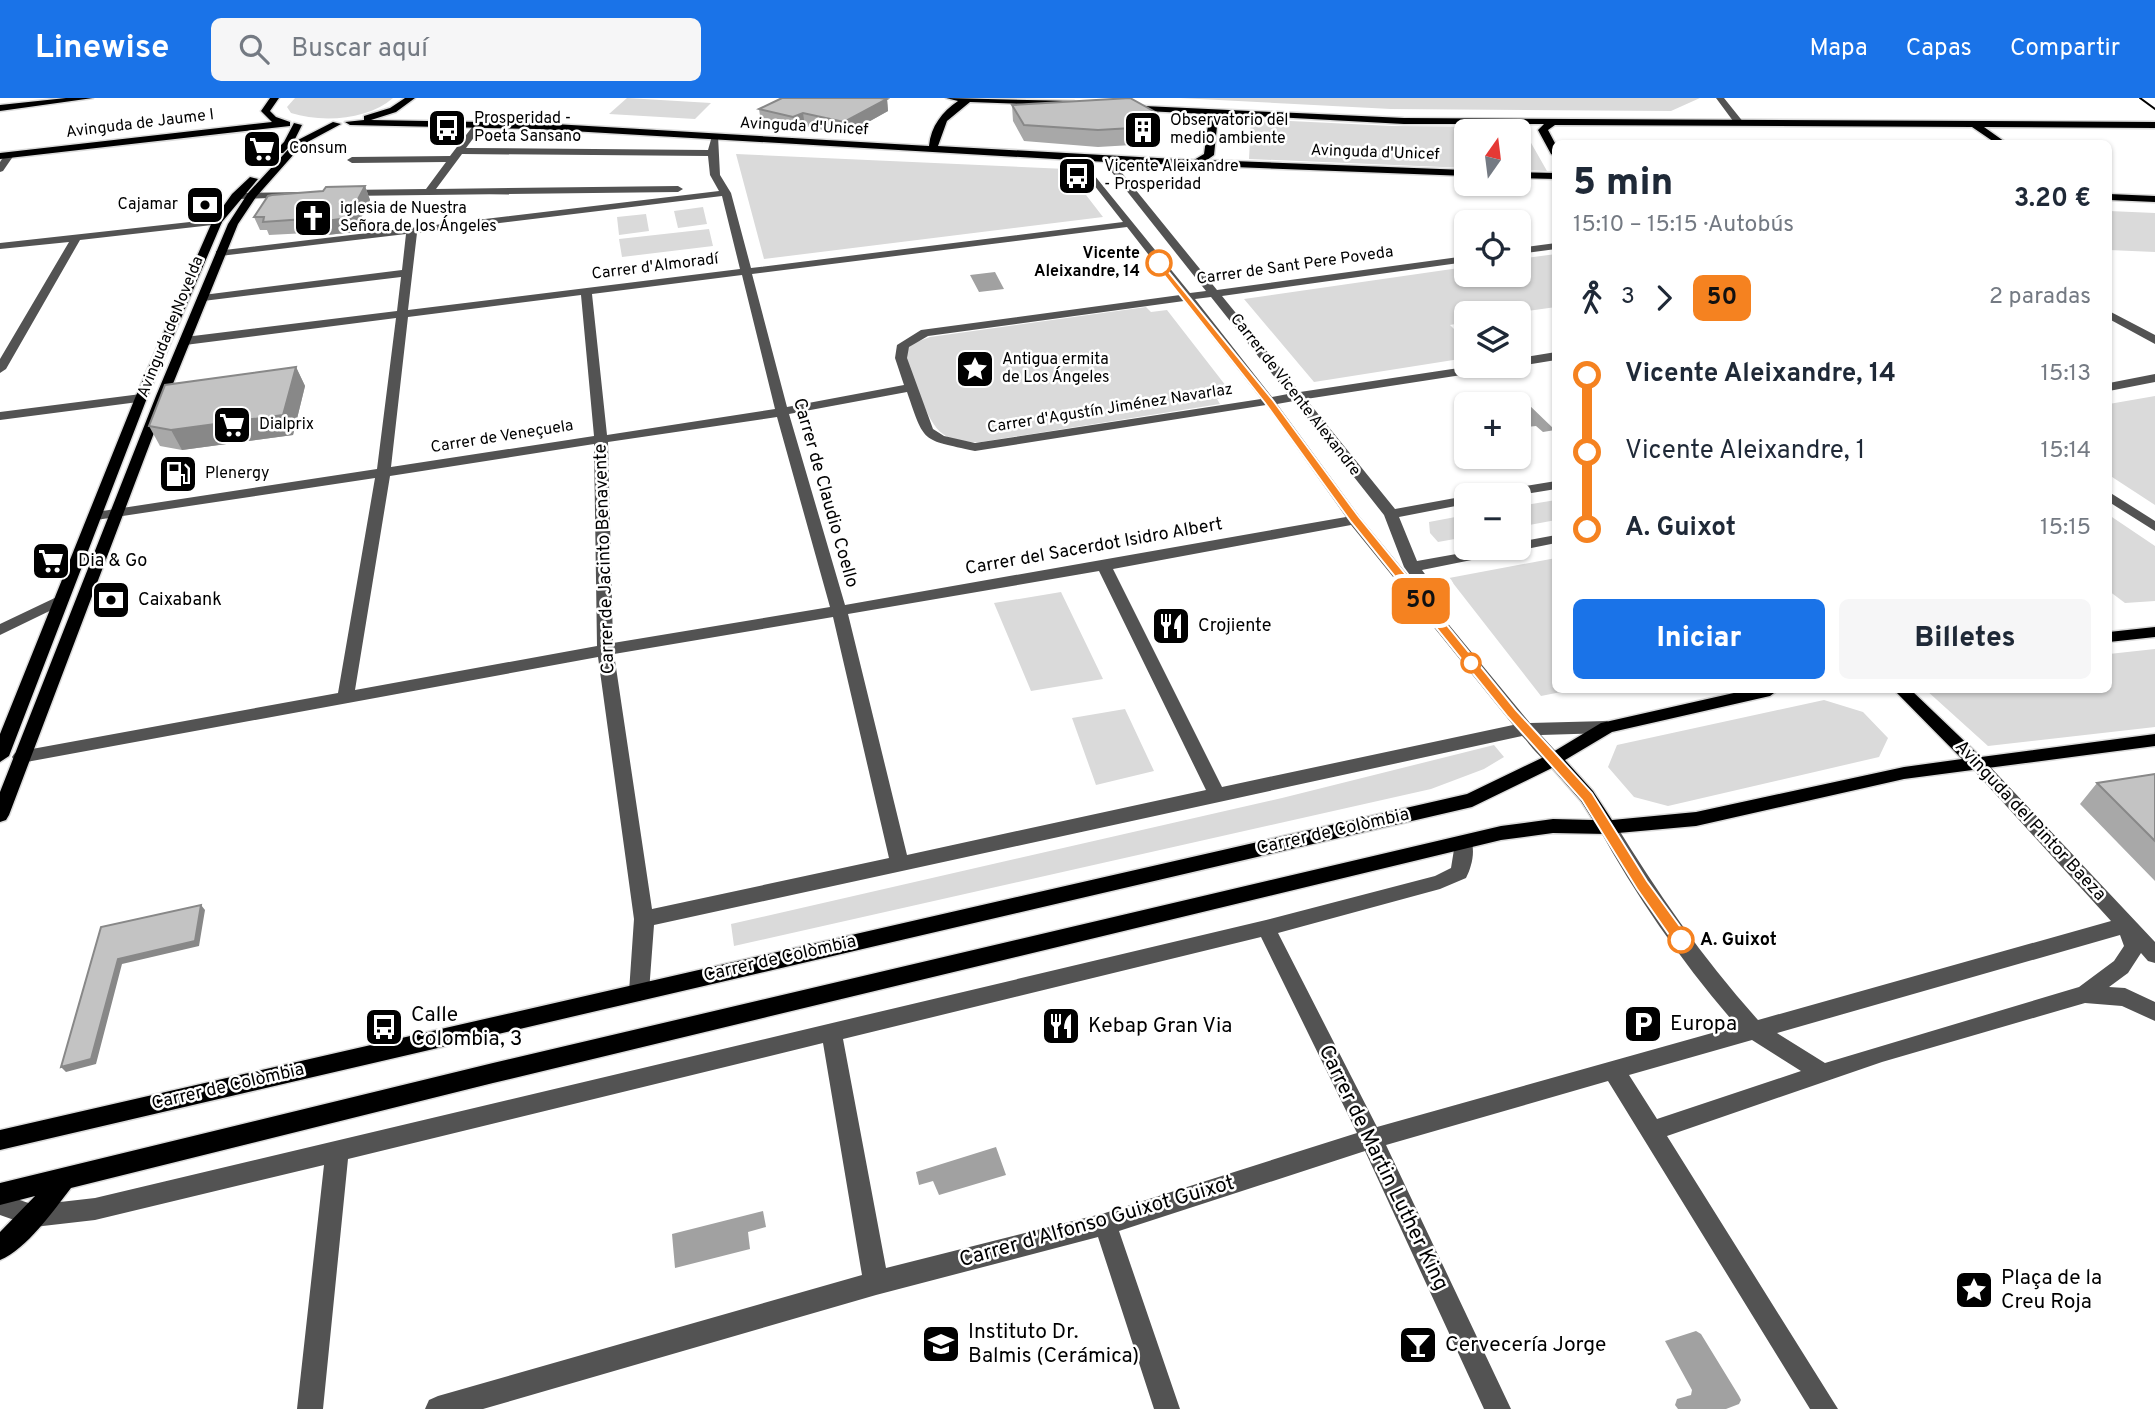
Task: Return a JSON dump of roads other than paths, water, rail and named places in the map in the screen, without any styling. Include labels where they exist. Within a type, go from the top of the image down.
[{"type":"main road","name":"Avinguda de Jaume I","points":[[0,108],[89,98]]},
{"type":"main road","points":[[275,98],[265,111],[273,120],[283,123]]},
{"type":"main road","points":[[343,123],[393,110],[411,98]]},
{"type":"main road","points":[[950,98],[1059,101],[1086,105]]},
{"type":"main road","points":[[933,150],[933,135],[951,108],[968,99]]},
{"type":"main road","points":[[1113,106],[1404,121],[2155,125]]},
{"type":"main road","points":[[1198,162],[1209,155],[1214,117],[1208,112]]},
{"type":"main road","points":[[1552,122],[1542,130],[1552,146]]},
{"type":"main road","name":"Avinguda de Jaume I","points":[[5,156],[283,123],[343,123]]},
{"type":"main road","name":"Avinguda d'Unicef","points":[[343,123],[479,124],[713,145],[933,150],[1454,173]]},
{"type":"main road","name":"Avinguda de Novelda","points":[[0,815],[184,341],[233,224],[252,195],[299,143],[343,123]]},
{"type":"main road","points":[[1974,124],[1999,140]]},
{"type":"main road","name":"Avinguda de Novelda","points":[[0,756],[141,398],[217,222],[236,196],[288,144],[297,125]]},
{"type":"main road","points":[[1531,175],[1552,176]]},
{"type":"main road","points":[[2112,197],[2155,199]]},
{"type":"main road","points":[[2112,637],[2155,632]]},
{"type":"main road","name":"Carrer de Colòmbia","points":[[0,1140],[1472,800],[1554,760],[1607,727],[1757,693]]},
{"type":"main road","name":"Avinguda del Pintor Baeza","points":[[1905,693],[1975,761]]},
{"type":"main road","points":[[0,1194],[492,1073],[1463,842],[1553,826],[1608,827],[1696,819],[1904,773],[1975,761],[2155,740]]},
{"type":"main road","points":[[1554,760],[1587,796],[1608,827]]},
{"type":"main road","points":[[0,1248],[34,1216],[63,1179]]},
{"type":"street","points":[[1720,98],[1739,123]]},
{"type":"street","points":[[428,193],[479,124]]},
{"type":"street","points":[[352,160],[713,145]]},
{"type":"street","name":"Carrer de Claudio Coello","points":[[713,145],[783,417],[839,610],[899,862]]},
{"type":"street","points":[[0,169],[5,156]]},
{"type":"street","name":"Carrer de Vicente Alexandre","points":[[1077,157],[1269,401],[1355,520],[1525,729],[1554,760]]},
{"type":"street","name":"Carrer de Vicente Alexandre","points":[[1106,159],[1391,514],[1412,566],[1457,627],[1458,645]]},
{"type":"street","points":[[331,194],[583,190],[680,194]]},
{"type":"street","points":[[583,190],[586,210]]},
{"type":"street","points":[[550,191],[551,214]]},
{"type":"street","points":[[220,253],[586,210],[680,194],[723,191]]},
{"type":"street","points":[[236,196],[318,194]]},
{"type":"street","points":[[0,246],[217,222]]},
{"type":"street","name":"Carrer d'Almoradí","points":[[184,341],[1129,224]]},
{"type":"street","points":[[345,699],[383,474],[400,313],[412,231]]},
{"type":"street","points":[[0,369],[77,237]]},
{"type":"street","points":[[1531,249],[1552,247]]},
{"type":"street","name":"Carrer de Sant Pere Poveda","points":[[918,405],[901,358],[903,345],[925,332],[1454,261]]},
{"type":"street","points":[[203,298],[406,273]]},
{"type":"street","name":"Carrer de Jacinto Benavente","points":[[586,292],[601,439],[605,650],[644,919],[639,992]]},
{"type":"street","points":[[2112,316],[2155,340]]},
{"type":"street","points":[[1531,360],[1552,357]]},
{"type":"street","name":"Carrer d'Agustín Jiménez Navarlaz","points":[[918,405],[928,431],[940,439],[975,447],[1454,372]]},
{"type":"street","points":[[2112,386],[2155,378]]},
{"type":"street","name":"Carrer de Veneçuela","points":[[783,417],[911,387]]},
{"type":"street","points":[[0,416],[141,398]]},
{"type":"street","name":"Carrer de Veneçuela","points":[[96,516],[601,439],[896,402],[918,405]]},
{"type":"street","points":[[1531,489],[1552,486]]},
{"type":"street","points":[[2112,498],[2155,527]]},
{"type":"street","points":[[1391,514],[1454,502]]},
{"type":"street","name":"Carrer del Sacerdot Isidro Albert","points":[[21,757],[605,650],[1104,566],[1355,520]]},
{"type":"street","points":[[1531,544],[1552,540]]},
{"type":"street","points":[[1412,566],[1454,558]]},
{"type":"street","points":[[1104,566],[1216,793]]},
{"type":"street","points":[[0,630],[61,600]]},
{"type":"street","name":"Carrer de Colòmbia","points":[[644,919],[1216,793],[1525,729],[1607,727]]},
{"type":"street","name":"Avinguda del Pintor Baeza","points":[[1975,761],[2155,955]]},
{"type":"street","points":[[1608,827],[1642,885],[1708,978],[1754,1030],[1822,1073]]},
{"type":"street","points":[[0,1204],[34,1216],[95,1209],[1266,928],[1440,882],[1459,873],[1463,861],[1463,842]]},
{"type":"street","points":[[1653,1131],[1822,1073],[2085,994],[2121,967],[2134,947],[2126,925]]},
{"type":"street","name":"Carrer d'Alfonso Guixot Guixot","points":[[438,1409],[876,1283],[1105,1224],[1371,1139],[2126,925]]},
{"type":"street","name":"Carrer de Martin Luther King","points":[[1266,928],[1371,1139],[1498,1409]]},
{"type":"street","points":[[2085,994],[2125,997],[2155,1012]]},
{"type":"street","points":[[831,1031],[876,1283]]},
{"type":"street","points":[[1614,1071],[1825,1409]]},
{"type":"street","points":[[310,1409],[337,1152]]},
{"type":"street","points":[[1105,1224],[1167,1409]]},
{"type":"tram line","points":[[2140,98],[2155,109]]},
{"type":"place","name":"Prosperidad - Poeta Sansano","points":[[447,128]]},
{"type":"place","name":"Observatorio del medio ambiente","points":[[1143,130]]},
{"type":"place","name":"Consum","points":[[262,149]]},
{"type":"place","name":"Vicente Aleixandre - Prosperidad","points":[[1077,176]]},
{"type":"place","name":"Cajamar","points":[[205,205]]},
{"type":"place","name":"iglesia de Nuestra Señora de los Ángeles","points":[[313,218]]},
{"type":"place","name":"Vicente Aleixandre, 14","points":[[1159,263]]},
{"type":"place","name":"Antigua ermita de Los Ángeles","points":[[975,369]]},
{"type":"place","name":"Dialprix","points":[[232,425]]},
{"type":"place","name":"Plenergy","points":[[178,474]]},
{"type":"place","name":"Dia & Go","points":[[51,561]]},
{"type":"place","name":"Caixabank","points":[[111,600]]},
{"type":"place","name":"Crojiente","points":[[1171,626]]},
{"type":"place","name":"A. Guixot","points":[[1681,940]]},
{"type":"place","name":"Europa","points":[[1643,1024]]},
{"type":"place","name":"Kebap Gran Via","points":[[1061,1026]]},
{"type":"place","name":"Calle Colombia, 3","points":[[384,1027]]},
{"type":"place","name":"Plaça de la Creu Roja","points":[[1974,1290]]},
{"type":"place","name":"Instituto Dr. Balmis (Cerámica)","points":[[941,1344]]},
{"type":"place","name":"Cervecería Jorge","points":[[1418,1345]]}]
